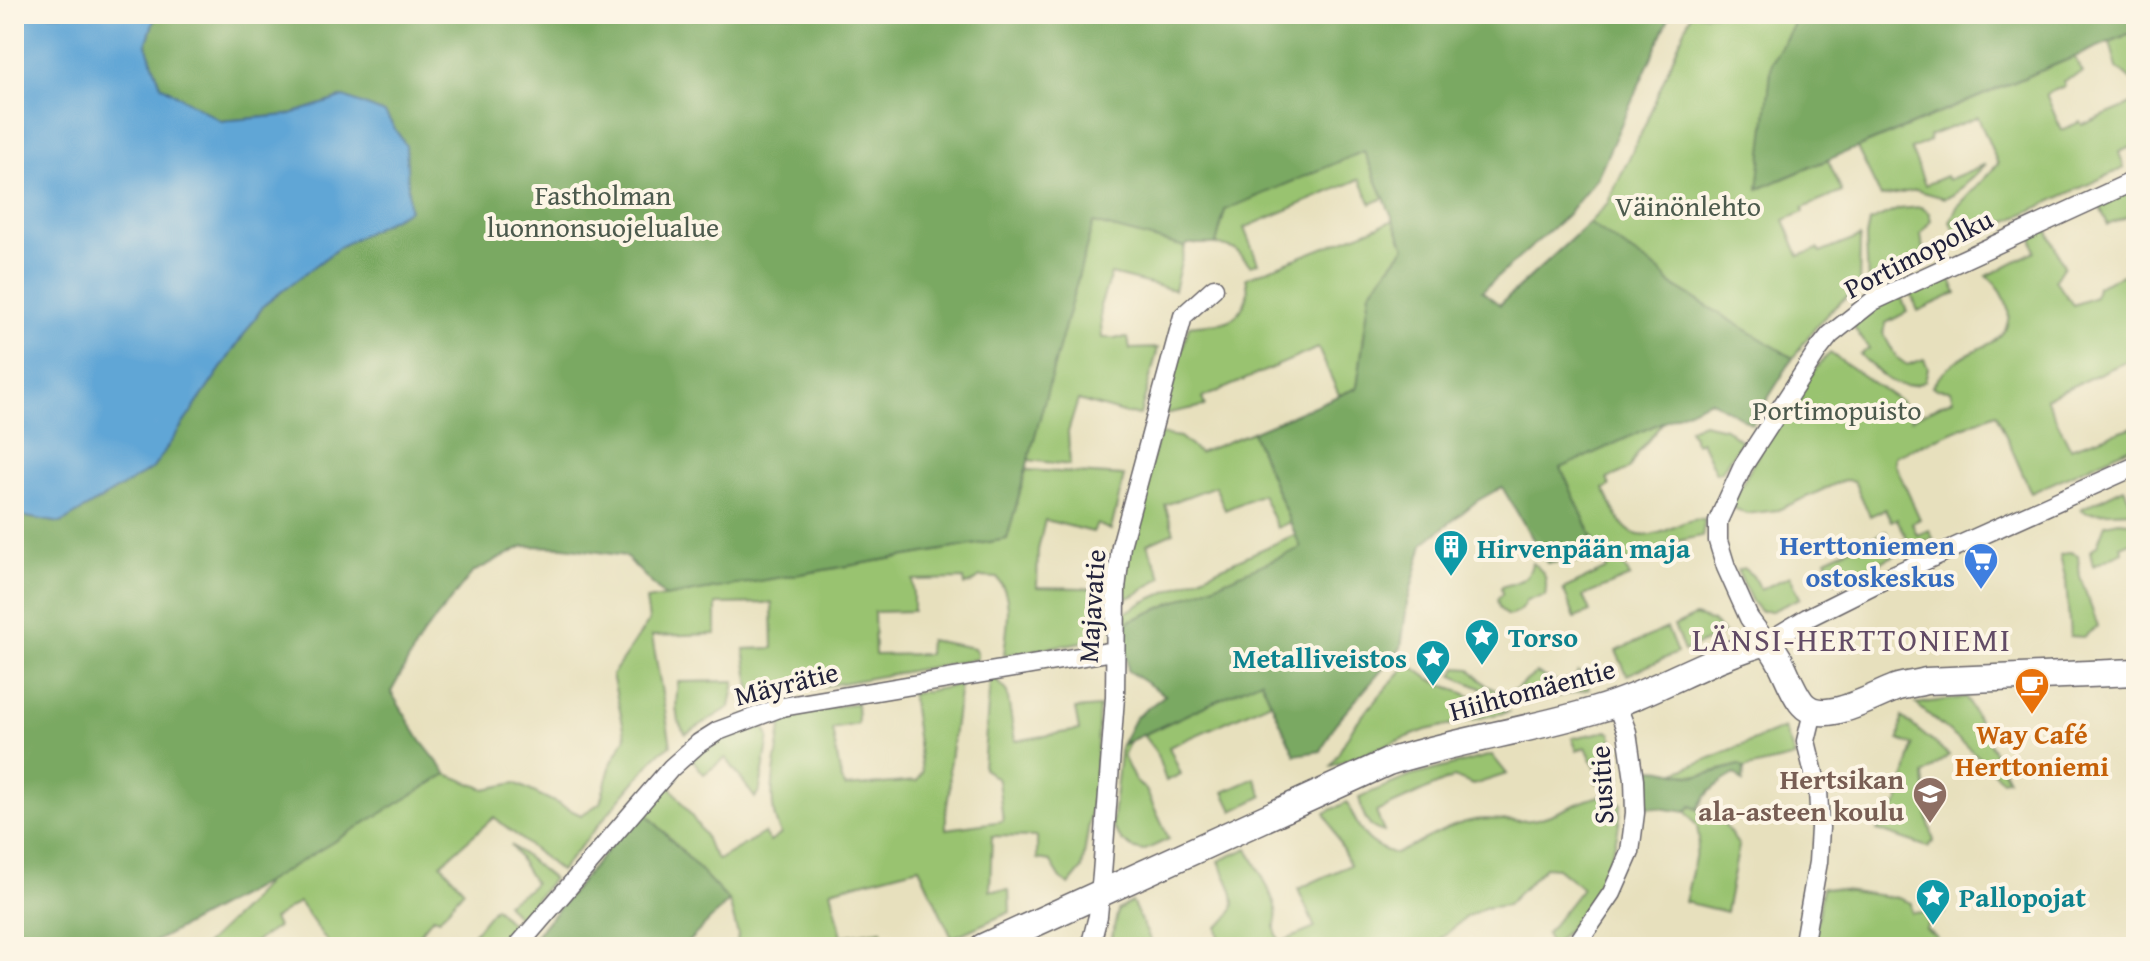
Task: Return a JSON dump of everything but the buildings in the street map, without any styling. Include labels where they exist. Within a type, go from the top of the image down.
[{"type":"street","name":"Portimopolku","points":[[1767,642],[1749,618],[1726,567],[1718,541],[1718,521],[1743,466],[1830,335],[1873,301],[2136,180]]},
{"type":"street","name":"Majavatie","points":[[1090,947],[1098,916],[1115,697],[1116,589],[1121,546],[1183,316],[1214,288]]},
{"type":"street","name":"Hiihtomäentie","points":[[983,947],[1388,762],[1435,747],[1584,714],[1739,650],[1767,642],[1807,618],[1893,575],[2136,466]]},
{"type":"street","points":[[1767,642],[1779,654],[1802,704],[1813,712],[1825,713],[1899,687],[1926,681],[2136,672]]},
{"type":"street","name":"Mäyrätie","points":[[517,947],[671,768],[718,731],[782,707],[1114,651]]},
{"type":"street","name":"Susitie","points":[[1575,947],[1612,893],[1630,852],[1635,810],[1634,780],[1627,732],[1616,703]]},
{"type":"street","points":[[1803,947],[1818,862],[1820,828],[1818,790],[1806,741],[1813,712]]},
{"type":"green space","name":"Fastholman luonnonsuojelualue","points":[[156,14],[1671,14],[1597,178],[1567,215],[1482,291],[1500,305],[1589,223],[1661,272],[1672,285],[1793,358],[1752,424],[1710,400],[1561,468],[1603,560],[1547,563],[1502,487],[1477,501],[1423,544],[1407,604],[1401,648],[1335,724],[1321,751],[1295,755],[1261,680],[1121,745],[1135,718],[1165,695],[1128,671],[1123,624],[1301,548],[1252,432],[1357,388],[1370,292],[1405,247],[1364,151],[1225,210],[1216,244],[1188,244],[1185,247],[1093,223],[1007,539],[665,597],[625,556],[564,547],[524,546],[473,572],[422,636],[391,692],[421,741],[447,774],[266,882],[145,947],[14,947],[14,515],[61,523],[153,468],[264,305],[341,246],[408,210],[344,97],[288,115],[221,121],[161,86],[146,45]]},
{"type":"green space","name":"Väinönlehto","points":[[1691,14],[1792,14],[1793,26],[1772,62],[1759,189],[1828,160],[1842,192],[1803,208],[1804,212],[1784,220],[1799,256],[1818,249],[1820,253],[1860,237],[1859,290],[1830,311],[1793,358],[1672,285],[1661,272],[1499,305],[1607,204],[1645,125]]},
{"type":"green space","points":[[1792,14],[2136,14],[2136,31],[1758,189],[1772,62],[1793,26]]},
{"type":"green space","points":[[2136,31],[2136,84],[2117,68],[2110,42]]},
{"type":"green space","points":[[2074,57],[2083,73],[2063,81],[2065,86],[2046,94],[2061,130],[2080,122],[2082,125],[2136,102],[2136,145],[2119,152],[2124,168],[1984,232],[1955,230],[1950,222],[1957,207],[1998,164],[1978,117],[1929,136],[1930,141],[1911,149],[1925,185],[1946,176],[1948,180],[1986,164],[1954,195],[1944,198],[1916,190],[1881,197],[1857,148]]},
{"type":"green space","points":[[1364,151],[1384,198],[1371,204],[1360,179],[1244,228],[1258,263],[1250,265],[1236,250],[1216,244],[1225,210]]},
{"type":"green space","points":[[2136,188],[2136,213],[2108,225],[2099,205]]},
{"type":"green space","points":[[1921,207],[1929,213],[1931,220],[1921,234],[1924,259],[1868,285],[1866,237],[1869,222],[1899,209]]},
{"type":"green space","points":[[1394,220],[1405,247],[1370,292],[1357,388],[1339,395],[1318,348],[1202,398],[1205,406],[1164,414],[1189,326],[1227,321],[1238,314],[1248,290],[1246,278]]},
{"type":"green space","points":[[1093,222],[1185,247],[1174,290],[1111,274],[1100,306],[1102,338],[1128,338],[1130,349],[1158,348],[1140,415],[1078,400],[1068,432],[1070,465],[1028,460]]},
{"type":"green space","name":"Portimopuisto","points":[[2047,229],[2064,266],[2055,280],[2073,305],[2095,297],[2097,286],[2136,269],[2136,357],[2046,398],[2070,448],[2136,426],[2136,445],[2031,493],[1996,413],[1895,456],[1895,464],[1920,519],[1912,523],[1917,535],[1929,530],[1933,538],[1911,547],[1897,519],[1891,521],[1885,509],[1870,516],[1854,481],[1844,480],[1778,510],[1746,514],[1730,506],[1788,406],[1830,353],[1901,402],[1912,419],[1953,399],[1950,390],[1932,386],[1951,365],[1994,341],[2007,325],[2005,299],[1987,276],[2035,251],[2032,235]]},
{"type":"green space","points":[[1948,274],[1957,293],[1918,311],[1910,292]]},
{"type":"green space","points":[[1901,296],[1907,312],[1886,323],[1883,333],[1896,357],[1907,365],[1924,359],[1928,368],[1925,381],[1915,385],[1897,384],[1875,369],[1860,354],[1869,349],[1853,326],[1881,305]]},
{"type":"green space","points":[[1664,421],[1629,469],[1607,479],[1610,486],[1604,489],[1622,524],[1637,535],[1647,536],[1685,522],[1705,520],[1702,536],[1673,542],[1623,564],[1630,577],[1583,596],[1590,612],[1575,618],[1563,589],[1607,569],[1560,468]]},
{"type":"green space","points":[[1703,423],[1725,428],[1741,441],[1722,471],[1716,473],[1701,441],[1696,443],[1689,429]]},
{"type":"green space","points":[[1252,432],[1290,522],[1277,528],[1262,494],[1225,510],[1215,486],[1165,505],[1174,532],[1147,544],[1162,577],[1123,600],[1131,537],[1159,434],[1180,437],[1199,453]]},
{"type":"green space","points":[[1026,470],[1124,476],[1111,530],[1097,524],[1093,532],[1045,520],[1038,550],[1037,587],[1101,591],[1100,625],[1088,641],[1004,655],[1008,605],[1003,586],[997,578],[980,577],[965,585],[964,579],[913,580],[913,611],[874,612],[875,655],[928,654],[929,640],[974,648],[977,659],[752,699],[744,649],[773,648],[772,603],[716,604],[716,634],[652,636],[671,745],[657,755],[560,871],[494,817],[441,864],[464,890],[439,919],[433,917],[420,933],[415,947],[331,947],[299,902],[273,919],[277,927],[247,947],[203,947],[266,882],[447,774],[485,789],[515,783],[581,815],[600,803],[611,764],[626,737],[612,675],[649,621],[646,600],[1007,539]]},
{"type":"green space","points":[[2124,488],[2135,511],[2087,513],[2081,509]]},
{"type":"green space","points":[[2119,521],[2136,523],[2136,540],[2121,546],[2123,552],[2093,566],[2090,551],[2097,545],[2105,524]]},
{"type":"green space","points":[[1886,531],[1896,555],[1836,582],[1826,559]]},
{"type":"green space","points":[[1296,534],[1302,548],[1123,624],[1123,614],[1144,602]]},
{"type":"green space","points":[[2070,552],[2078,555],[2080,577],[2098,626],[2083,637],[2070,636],[2066,581],[2060,555]]},
{"type":"green space","points":[[1532,563],[1545,577],[1545,596],[1526,600],[1519,611],[1507,616],[1499,608],[1497,599],[1502,594],[1501,587],[1525,577]]},
{"type":"green space","points":[[1743,568],[1753,576],[1760,590],[1790,576],[1800,598],[1772,611],[1760,611],[1752,602],[1737,570]]},
{"type":"green space","points":[[1695,616],[1711,621],[1724,633],[1684,651],[1674,626]]},
{"type":"green space","points":[[1667,628],[1677,653],[1627,675],[1616,651]]},
{"type":"green space","points":[[1408,663],[1430,679],[1508,712],[1426,730],[1331,766],[1355,724]]},
{"type":"green space","points":[[1457,668],[1470,669],[1487,686],[1502,693],[1516,689],[1536,673],[1557,682],[1575,677],[1578,672],[1589,689],[1525,704],[1515,703],[1453,676]]},
{"type":"green space","points":[[995,679],[1007,692],[1015,741],[1079,730],[1075,709],[1099,707],[1095,784],[1082,869],[1069,885],[1061,879],[1050,861],[1037,859],[1037,837],[992,836],[990,890],[1009,890],[1010,912],[952,938],[919,867],[831,890],[842,936],[882,930],[886,947],[729,947],[737,942],[738,935],[729,901],[642,809],[667,781],[718,860],[764,833],[770,842],[781,834],[772,791],[782,716],[857,703],[858,724],[832,729],[845,787],[917,781],[922,772],[911,694],[960,685],[949,768],[946,829],[1003,821],[998,780],[983,768],[990,680]]},
{"type":"green space","points":[[1261,679],[1271,702],[1169,747],[1181,774],[1166,781],[1156,752],[1143,735]]},
{"type":"green space","points":[[735,681],[730,707],[686,734],[677,716],[678,682]]},
{"type":"green space","points":[[1966,697],[2008,779],[2001,780],[1985,762],[1916,704]]},
{"type":"green space","points":[[1902,717],[1949,755],[1924,775],[1928,820],[1934,841],[1928,847],[1877,830],[1899,802],[1913,745],[1899,740]]},
{"type":"green space","points":[[757,723],[769,737],[760,789],[755,798],[726,758],[704,774],[692,759],[733,732]]},
{"type":"green space","points":[[1784,728],[1795,757],[1744,769],[1739,765],[1701,775],[1671,774]]},
{"type":"green space","points":[[1607,731],[1611,733],[1621,778],[1597,783],[1600,778],[1586,747],[1577,751],[1572,738]]},
{"type":"green space","points":[[1130,741],[1123,756],[1135,781],[1146,790],[1169,839],[1143,851],[1122,841],[1112,826],[1121,745]]},
{"type":"green space","points":[[1492,755],[1507,774],[1473,785],[1454,777],[1376,812],[1384,832],[1366,819],[1359,797],[1411,776]]},
{"type":"green space","points":[[1740,765],[1744,769],[1743,782],[1735,774],[1709,793],[1698,809],[1691,806],[1686,812],[1644,806],[1645,770],[1694,775]]},
{"type":"green space","points":[[1255,778],[1263,796],[1233,811],[1224,792]]},
{"type":"green space","points":[[1601,796],[1621,803],[1615,843],[1590,899],[1552,947],[1546,934],[1582,888],[1557,868],[1545,867],[1507,905],[1484,908],[1466,917],[1431,947],[1216,947],[1220,942],[1217,927],[1232,912],[1234,904],[1231,888],[1219,861],[1248,848],[1272,899],[1277,916],[1275,931],[1281,942],[1315,928],[1298,889],[1350,865],[1325,813],[1347,802],[1364,835],[1377,846],[1395,854],[1465,822],[1537,819]]},
{"type":"green space","points":[[1691,806],[1724,824],[1739,846],[1726,912],[1685,902],[1699,840],[1697,826],[1686,812]]},
{"type":"green space","points":[[642,809],[729,901],[683,947],[526,947]]},
{"type":"green space","points":[[511,845],[553,879],[519,919],[506,903],[534,883]]},
{"type":"green space","points":[[1823,887],[1898,898],[1911,903],[1912,913],[1941,911],[1944,913],[1928,922],[1926,929],[1936,936],[1941,947],[1812,947]]},
{"type":"green space","points":[[1132,902],[1154,947],[1110,946],[1118,910]]},
{"type":"green space","points":[[495,907],[513,926],[496,947],[462,947]]},
{"type":"water","points":[[14,14],[156,14],[146,45],[161,85],[221,121],[288,115],[344,97],[385,113],[406,146],[409,210],[341,246],[264,305],[153,468],[61,523],[14,515]]},
{"type":"place","name":"Hirvenpään maja","points":[[1451,578]]},
{"type":"place","name":"Herttoniemen ostoskeskus","points":[[1981,591]]},
{"type":"place","name":"Torso","points":[[1482,667]]},
{"type":"place","name":"Metalliveistos","points":[[1433,688]]},
{"type":"place","name":"Way Café Herttoniemi","points":[[2032,716]]},
{"type":"place","name":"Hertsikan ala-asteen koulu","points":[[1930,825]]},
{"type":"place","name":"Pallopojat","points":[[1933,927]]},
{"type":"district","name":"LÄNSI-HERTTONIEMI","points":[[1852,639]]}]
